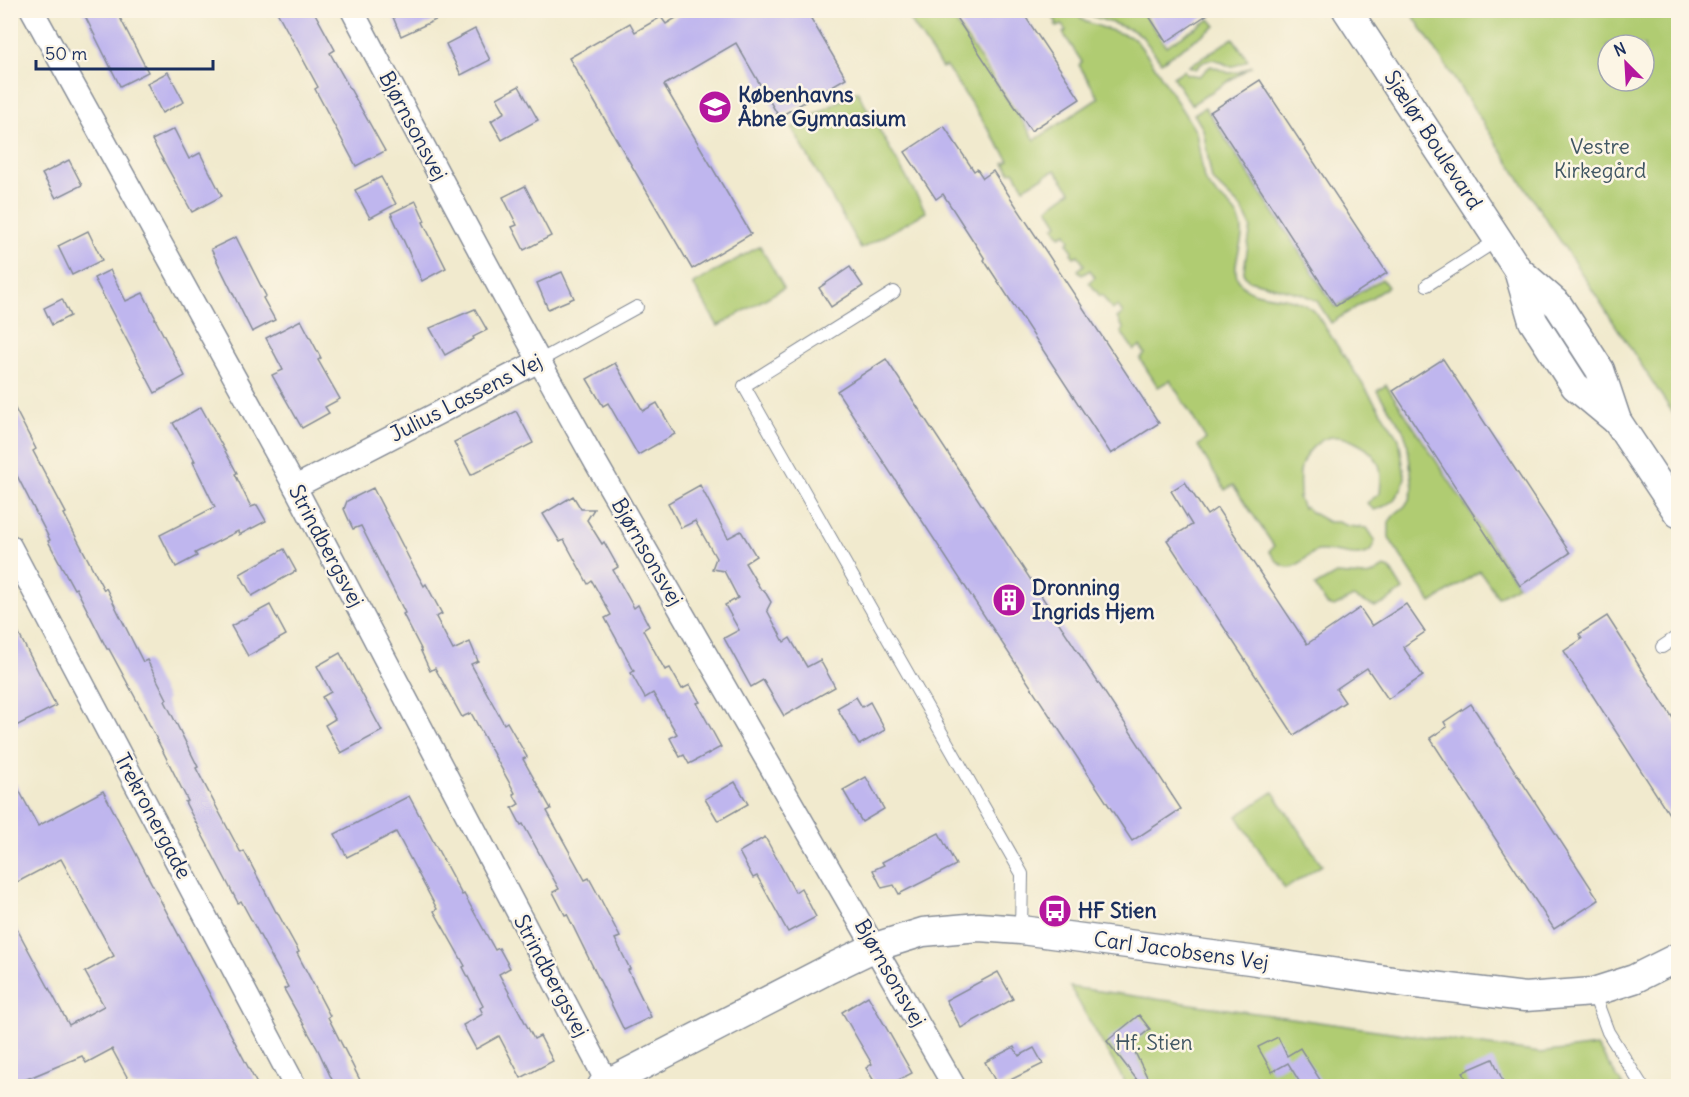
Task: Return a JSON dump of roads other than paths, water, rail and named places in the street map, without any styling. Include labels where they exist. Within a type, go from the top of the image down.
[{"type":"street","name":"Strindbergsvej","points":[[32,10],[295,487],[606,1086]]},
{"type":"street","name":"Bjørnsonsvej","points":[[352,10],[477,248],[596,463],[954,1086]]},
{"type":"street","name":"Sjælør Boulevard","points":[[1347,10],[1518,270],[1533,321],[1575,386],[1617,422],[1678,513]]},
{"type":"street","name":"Julius Lassens Vej","points":[[295,487],[539,361]]},
{"type":"street","name":"Trekronergade","points":[[10,546],[295,1086]]},
{"type":"street","name":"Carl Jacobsens Vej","points":[[606,1086],[829,969],[875,947],[923,932],[979,927],[1021,930],[1526,997],[1593,992],[1634,979],[1678,957]]},
{"type":"lane","points":[[1427,285],[1499,239]]},
{"type":"lane","points":[[894,292],[744,386],[1022,874],[1021,930]]},
{"type":"lane","name":"Julius Lassens Vej","points":[[539,361],[637,307]]},
{"type":"lane","points":[[1662,647],[1678,636]]},
{"type":"lane","points":[[1593,992],[1608,1032],[1642,1086]]},
{"type":"place","name":"Københavns Åbne Gymnasium","points":[[715,107]]},
{"type":"place","name":"Dronning Ingrids Hjem","points":[[1009,600]]},
{"type":"place","name":"HF Stien","points":[[1055,911]]},
{"type":"park label","name":"Vestre Kirkegård","points":[[1600,159]]},
{"type":"park label","name":"Hf. Stien","points":[[1154,1043]]}]
